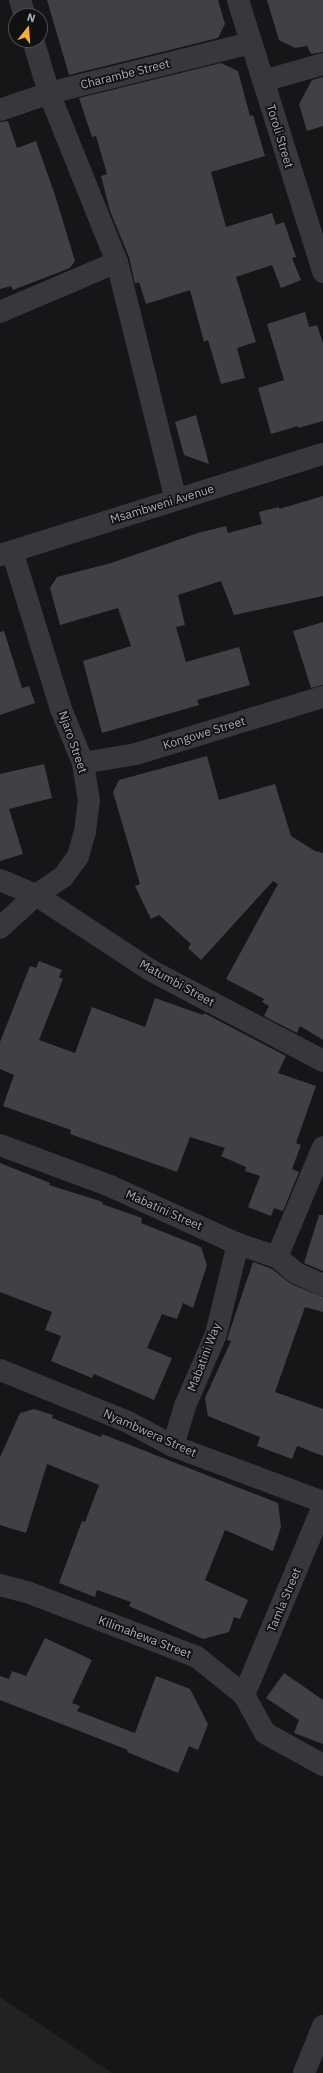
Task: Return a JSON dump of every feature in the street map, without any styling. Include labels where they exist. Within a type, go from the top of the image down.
[{"type":"street","name":"Toroli Street","points":[[238,0],[323,272]]},
{"type":"street","name":"Charambe Street","points":[[0,110],[49,93],[251,43]]},
{"type":"street","points":[[35,48],[49,93],[117,262],[176,500]]},
{"type":"street","points":[[263,81],[323,64]]},
{"type":"street","points":[[0,312],[117,262]]},
{"type":"street","name":"Msambweni Avenue","points":[[6,553],[323,454]]},
{"type":"street","name":"Njaro Street","points":[[0,928],[36,895],[63,877],[78,856],[85,832],[89,801],[83,763],[6,553]]},
{"type":"street","name":"Kongowe Street","points":[[83,763],[136,754],[323,696]]},
{"type":"street","name":"Matumbi Street","points":[[0,880],[36,895],[150,970],[323,1061]]},
{"type":"street","name":"Mabatini Street","points":[[0,1144],[110,1186],[238,1244],[277,1257],[296,1274],[323,1285]]},
{"type":"street","points":[[277,1257],[323,1147]]},
{"type":"street","name":"Mabatini Way","points":[[173,1446],[185,1406],[216,1334],[238,1244]]},
{"type":"street","name":"Nyambwera Street","points":[[0,1370],[128,1422],[173,1446],[323,1502]]},
{"type":"street","name":"Tamla Street","points":[[244,1695],[323,1506]]},
{"type":"street","name":"Kilimahewa Street","points":[[0,1585],[27,1592],[197,1657],[244,1695],[265,1733],[323,1765]]},
{"type":"street","points":[[304,2073],[323,2026]]},
{"type":"shaded area","points":[[0,1997],[112,2073],[0,2073]]},
{"type":"building","points":[[47,0],[218,0],[225,24],[218,38],[69,75]]},
{"type":"building","points":[[267,0],[323,0],[323,52],[311,54],[307,46],[295,48],[279,40]]},
{"type":"building","points":[[221,63],[238,71],[250,116],[253,115],[265,156],[211,172],[226,227],[272,213],[276,225],[284,222],[296,257],[292,258],[301,280],[281,288],[272,265],[236,277],[256,342],[237,348],[245,378],[221,384],[208,340],[204,342],[190,290],[146,304],[139,282],[135,284],[129,257],[110,211],[101,176],[107,174],[96,136],[92,137],[79,98]]},
{"type":"building","points":[[323,77],[323,126],[307,131],[299,104],[312,80]]},
{"type":"building","points":[[8,121],[17,148],[36,141],[55,195],[75,261],[70,268],[13,290],[11,286],[0,289],[0,122]]},
{"type":"building","points":[[305,312],[309,327],[317,325],[323,343],[323,421],[298,428],[298,426],[271,434],[258,388],[284,380],[267,324]]},
{"type":"building","points":[[196,415],[209,464],[184,455],[175,422]]},
{"type":"building","points":[[323,496],[323,596],[234,615],[221,581],[178,595],[185,625],[176,627],[186,662],[239,647],[250,685],[197,700],[199,705],[102,733],[83,661],[131,646],[118,608],[60,625],[50,588],[57,577],[111,563],[198,533],[226,526],[228,533],[262,524],[259,512],[279,507],[279,509]]},
{"type":"building","points":[[323,622],[323,685],[311,688],[293,631]]},
{"type":"building","points":[[4,631],[22,688],[29,686],[35,703],[0,715],[0,632]]},
{"type":"building","points":[[207,756],[219,800],[275,784],[291,836],[315,851],[323,853],[323,1040],[300,1026],[297,1033],[264,1016],[269,1006],[262,1002],[264,999],[226,979],[278,884],[273,881],[201,960],[188,948],[191,944],[159,915],[151,919],[135,886],[140,884],[113,792],[119,780]]},
{"type":"building","points":[[44,764],[52,798],[9,809],[23,854],[0,861],[0,774]]},
{"type":"building","points":[[39,961],[62,970],[59,977],[63,979],[39,1040],[75,1053],[92,1007],[145,1027],[155,998],[203,1015],[204,1013],[286,1056],[278,1073],[316,1086],[296,1143],[301,1145],[292,1169],[299,1172],[283,1211],[274,1208],[271,1216],[248,1207],[260,1176],[245,1171],[246,1167],[221,1156],[225,1148],[190,1137],[177,1172],[70,1134],[71,1130],[3,1106],[14,1075],[0,1069],[0,1042],[30,966],[36,968]]},
{"type":"building","points":[[0,1163],[50,1183],[49,1185],[103,1202],[102,1204],[142,1218],[141,1223],[201,1247],[207,1265],[193,1308],[183,1303],[177,1319],[162,1314],[147,1348],[172,1358],[154,1400],[94,1374],[92,1378],[51,1361],[61,1336],[45,1330],[52,1312],[0,1292]]},
{"type":"building","points":[[319,1215],[323,1215],[323,1271],[304,1263]]},
{"type":"building","points":[[253,1262],[272,1269],[291,1284],[323,1297],[323,1312],[305,1307],[275,1392],[323,1409],[323,1456],[297,1446],[292,1459],[257,1446],[260,1437],[208,1416],[205,1398],[231,1341],[227,1340]]},
{"type":"building","points":[[34,1409],[53,1415],[52,1418],[101,1437],[102,1434],[278,1503],[281,1527],[273,1551],[225,1530],[205,1580],[248,1600],[240,1619],[234,1617],[229,1632],[203,1639],[129,1606],[131,1602],[97,1590],[95,1597],[59,1583],[82,1521],[85,1522],[99,1485],[47,1464],[26,1533],[0,1525],[0,1457],[20,1413]]},
{"type":"building","points":[[45,1638],[92,1660],[72,1703],[80,1706],[77,1711],[135,1733],[156,1676],[190,1689],[208,1724],[198,1750],[189,1746],[178,1773],[127,1752],[128,1750],[0,1700],[0,1676],[9,1679],[12,1671],[26,1676]]},
{"type":"building","points":[[284,1673],[323,1700],[323,1744],[294,1733],[299,1720],[266,1698]]}]
